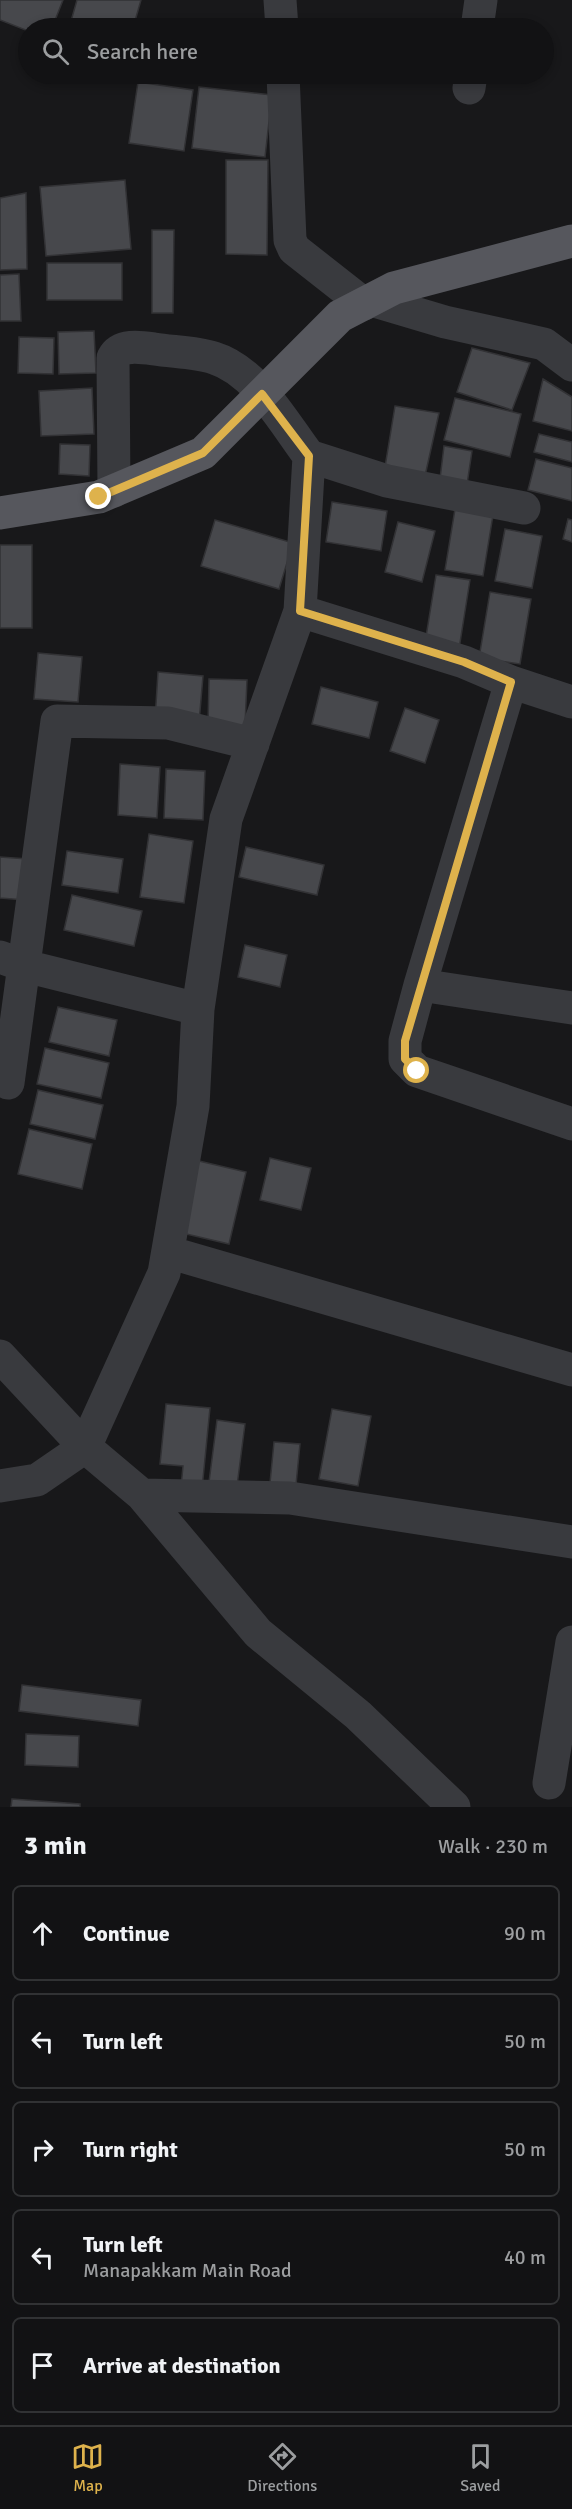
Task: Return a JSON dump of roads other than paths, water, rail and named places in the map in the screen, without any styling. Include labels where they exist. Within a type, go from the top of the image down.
[{"type":"main road","points":[[0,513],[99,497],[203,453],[340,316],[394,288],[572,241]]},
{"type":"street","points":[[280,0],[281,18]]},
{"type":"street","points":[[478,18],[481,0]]},
{"type":"street","points":[[283,84],[290,240],[294,249],[368,302],[544,344],[572,365]]},
{"type":"street","points":[[114,491],[113,358],[122,349],[144,348],[214,358],[242,373],[262,394],[309,456],[387,481],[524,508]]},
{"type":"street","points":[[0,1489],[37,1480],[85,1447],[164,1273],[193,1106],[198,1009],[226,819],[300,611],[309,456]]},
{"type":"street","points":[[300,611],[464,662],[511,682],[572,702]]},
{"type":"street","points":[[511,682],[420,985],[405,1041],[405,1059],[417,1071],[572,1124]]},
{"type":"street","points":[[8,1083],[12,962],[57,720],[168,723],[253,744]]},
{"type":"street","points":[[12,962],[198,1009]]},
{"type":"street","points":[[420,985],[572,1008]]},
{"type":"street","points":[[168,1252],[572,1370]]},
{"type":"street","points":[[0,1356],[85,1447],[142,1495],[258,1634],[358,1714],[440,1801]]},
{"type":"street","points":[[142,1495],[290,1498],[572,1542]]},
{"type":"street","points":[[549,1783],[572,1642]]}]
